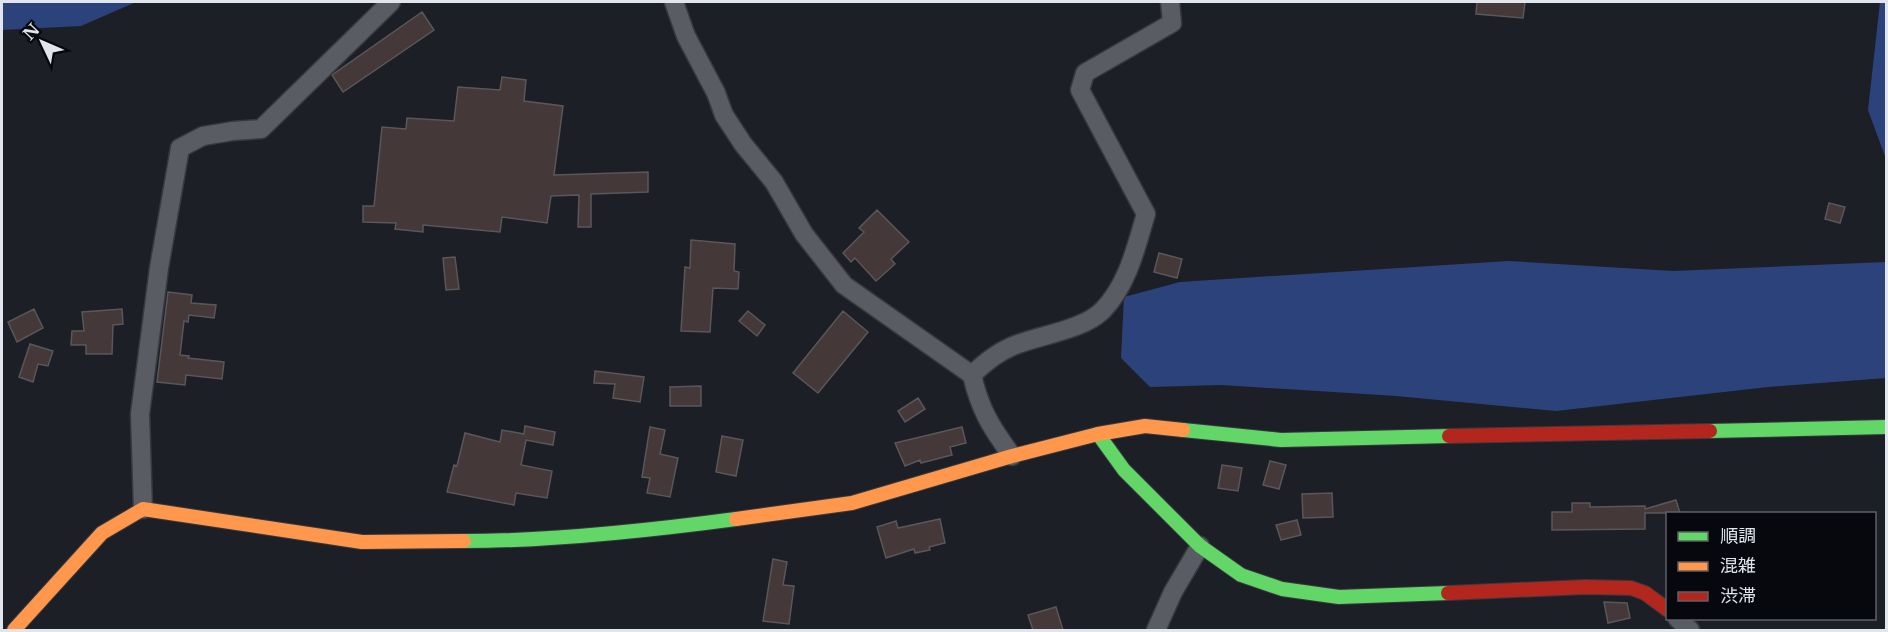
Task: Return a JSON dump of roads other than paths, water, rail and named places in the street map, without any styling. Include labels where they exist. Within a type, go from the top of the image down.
[{"type":"street","points":[[143,509],[140,414],[159,268],[180,148],[203,136],[261,129],[391,2]]},
{"type":"street","points":[[674,2],[686,36],[716,93],[724,115],[743,144],[774,182],[804,234],[844,285],[972,375],[977,397],[988,423],[1012,456]]},
{"type":"street","points":[[972,375],[984,363],[1016,344],[1073,328],[1103,311],[1128,274],[1146,214],[1080,90],[1085,73],[1172,23],[1170,2]]},
{"type":"street","points":[[14,630],[102,534],[143,509],[362,542],[518,541],[689,525],[852,503],[1012,456],[1098,434],[1145,426],[1281,440],[1887,427]]},
{"type":"street","points":[[1098,434],[1124,470],[1200,546],[1241,575],[1282,589],[1339,597],[1585,587],[1631,588],[1645,593],[1666,608]]},
{"type":"street","points":[[1156,630],[1173,592],[1200,546]]}]
